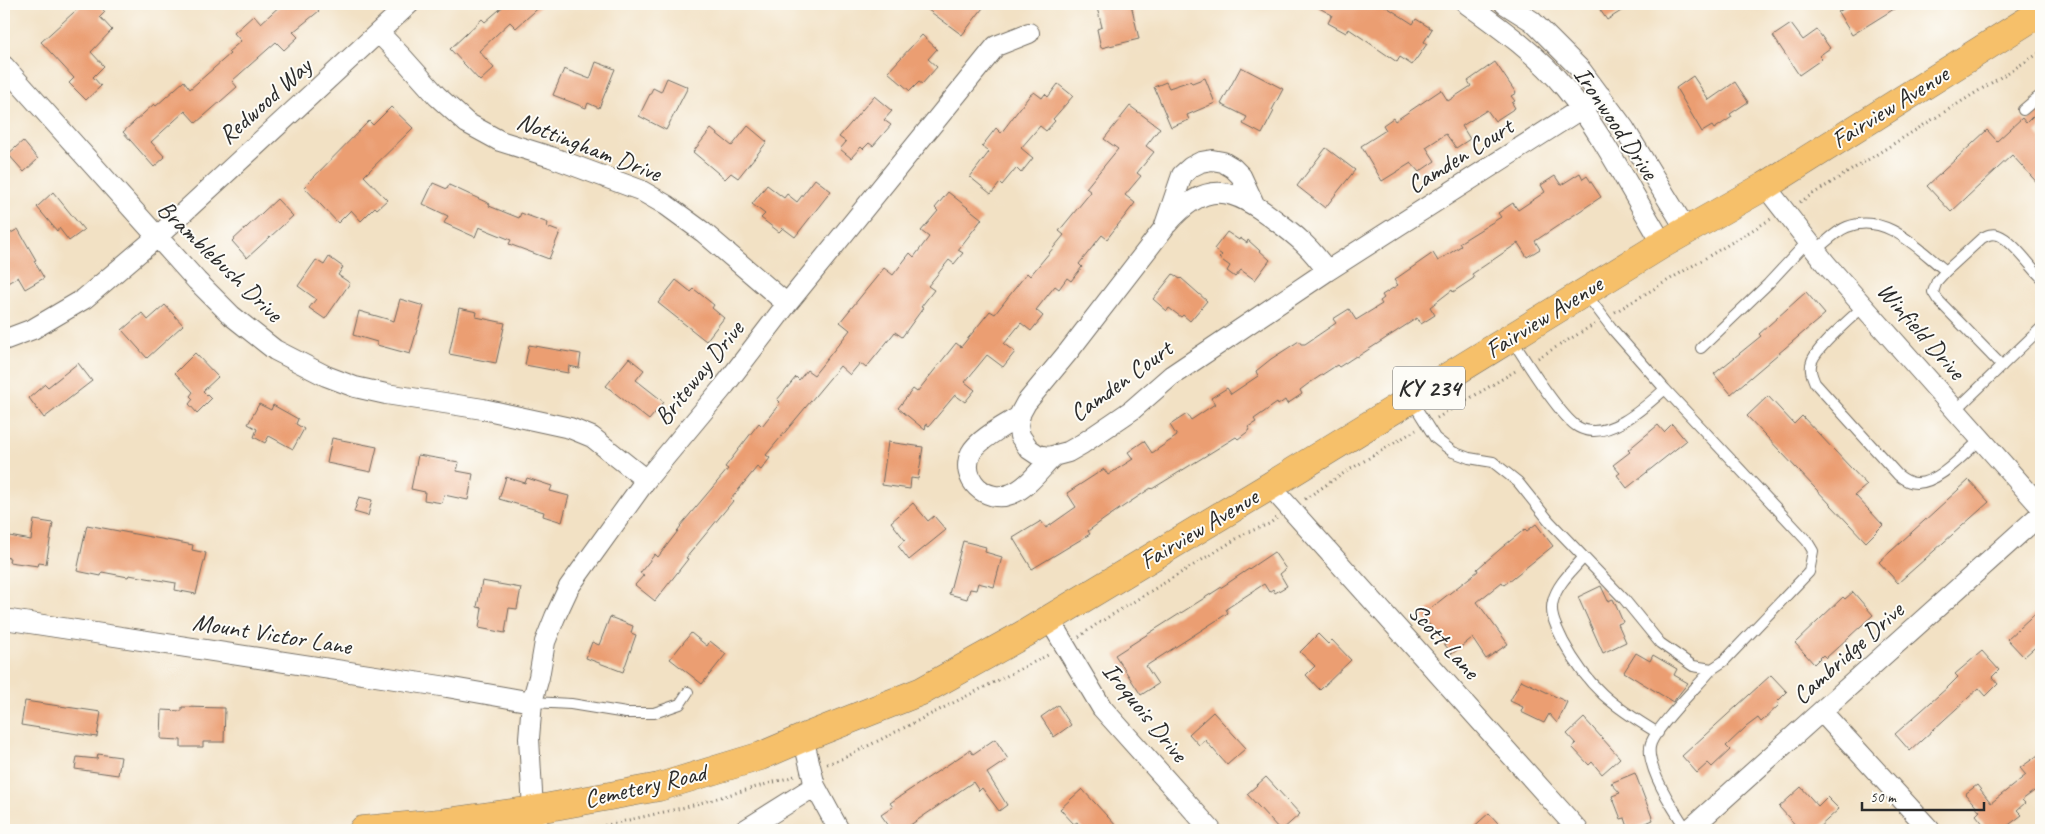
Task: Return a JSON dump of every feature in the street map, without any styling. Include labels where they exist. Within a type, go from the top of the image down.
[{"type":"main road","name":"Fairview Avenue","points":[[803,738],[922,691],[1048,619],[1270,486],[1686,230],[1765,186],[2041,12]]},
{"type":"main road","name":"Cemetery Road","points":[[363,830],[439,823],[536,820],[659,787],[761,756],[803,738]]},
{"type":"street","name":"Redwood Way","points":[[4,340],[33,329],[84,299],[156,238],[409,4]]},
{"type":"street","name":"Ironwood Drive","points":[[1466,4],[1510,35],[1565,87],[1610,154],[1663,244]]},
{"type":"street","name":"Ironwood Drive","points":[[1505,4],[1532,21],[1581,70],[1624,128],[1686,230]]},
{"type":"street","name":"Nottingham Drive","points":[[379,33],[437,96],[467,123],[500,141],[551,157],[640,190],[666,205],[703,232],[787,304]]},
{"type":"street","name":"Briteway Drive","points":[[536,820],[529,738],[532,702],[539,677],[545,642],[561,602],[579,571],[646,480],[996,46],[1030,33]]},
{"type":"street","name":"Bramblebush Drive","points":[[4,66],[156,238],[232,316],[275,350],[299,364],[326,376],[370,390],[483,409],[570,428],[592,436],[646,480]]},
{"type":"street","name":"Camden Court","points":[[1054,456],[1068,452],[1132,410],[1171,376],[1327,271],[1601,96]]},
{"type":"street","name":"Camden Court","points":[[1020,416],[1026,403],[1069,351],[1164,228],[1179,180],[1190,167],[1201,162],[1217,161],[1232,168],[1240,176],[1254,204]]},
{"type":"street","name":"Winfield Drive","points":[[1765,186],[1864,306],[2041,507]]},
{"type":"street","points":[[1164,228],[1187,204],[1209,194],[1232,194],[1254,204],[1305,243],[1327,271]]},
{"type":"street","points":[[1020,416],[982,441],[971,453],[968,471],[976,487],[992,496],[1012,494],[1028,483],[1054,456]]},
{"type":"street","points":[[1020,416],[1019,431],[1025,445],[1038,455],[1054,456]]},
{"type":"street","name":"Scott Lane","points":[[1270,486],[1578,830]]},
{"type":"street","name":"Cambridge Drive","points":[[1688,830],[2041,514]]},
{"type":"street","name":"Mount Victor Lane","points":[[4,619],[447,687],[532,702]]},
{"type":"street","name":"Iroquois Drive","points":[[1048,619],[1102,708],[1211,830]]},
{"type":"street","points":[[1822,712],[1930,830]]},
{"type":"street","points":[[803,738],[815,786],[839,830]]},
{"type":"street","points":[[745,830],[815,786]]},
{"type":"lane","points":[[2023,110],[2037,98],[2041,99]]},
{"type":"lane","points":[[1701,348],[1812,245],[1846,227],[1862,223],[1876,224],[1894,230],[1946,271]]},
{"type":"lane","points":[[2002,366],[1938,300],[1933,292],[1937,281],[1982,238],[1992,234],[1999,235],[2007,241],[2041,277]]},
{"type":"lane","points":[[1585,292],[1614,331],[1665,389],[1800,534],[1813,551],[1809,572],[1724,661],[1712,669],[1650,744],[1650,757],[1662,791],[1688,830]]},
{"type":"lane","points":[[1864,306],[1821,348],[1812,361],[1810,373],[1822,390],[1898,475],[1906,481],[1915,484],[1935,478],[1981,439]]},
{"type":"lane","points":[[1956,410],[2041,328]]},
{"type":"lane","points":[[1510,338],[1547,392],[1569,420],[1579,428],[1594,431],[1614,426],[1631,418],[1665,389]]},
{"type":"lane","points":[[1411,399],[1435,438],[1453,452],[1469,458],[1493,462],[1518,482],[1550,522],[1624,599],[1660,643],[1692,666],[1712,669]]},
{"type":"lane","points":[[1584,557],[1562,583],[1553,601],[1553,622],[1573,661],[1595,689],[1621,711],[1658,733]]},
{"type":"lane","points":[[532,702],[571,704],[626,713],[654,713],[680,704],[688,692]]},
{"type":"building","points":[[83,4],[98,4],[105,12],[100,17],[112,30],[91,52],[104,66],[93,77],[101,86],[86,100],[69,83],[74,78],[41,42]]},
{"type":"building","points":[[282,4],[313,4],[319,11],[293,32],[298,37],[284,50],[276,42],[232,81],[237,87],[196,123],[185,111],[151,142],[165,157],[154,167],[123,132],[154,104],[156,106],[184,81],[190,89],[230,54],[228,52],[241,41],[234,33],[254,15],[261,23]]},
{"type":"building","points":[[506,4],[543,4],[516,28],[510,22],[479,51],[494,68],[480,81],[450,49],[482,19],[485,22]]},
{"type":"building","points":[[920,4],[986,4],[962,35]]},
{"type":"building","points":[[1096,4],[1131,4],[1139,39],[1101,48],[1097,29],[1102,27]]},
{"type":"building","points":[[1312,4],[1382,4],[1413,24],[1416,19],[1432,29],[1424,42],[1427,44],[1412,65],[1400,57],[1397,62],[1349,29],[1346,33],[1328,23],[1332,15]]},
{"type":"building","points":[[1596,4],[1632,4],[1607,20]]},
{"type":"building","points":[[1852,4],[1902,4],[1852,35],[1838,12]]},
{"type":"building","points":[[1791,24],[1803,40],[1817,30],[1830,48],[1819,56],[1822,59],[1799,75],[1773,36]]},
{"type":"building","points":[[922,35],[937,49],[928,59],[937,67],[922,84],[919,82],[910,91],[888,72]]},
{"type":"building","points":[[596,62],[615,69],[599,108],[588,103],[586,108],[553,95],[564,69],[590,79]]},
{"type":"building","points":[[1495,62],[1516,93],[1511,96],[1515,101],[1512,103],[1515,108],[1495,121],[1487,110],[1462,126],[1470,139],[1456,148],[1446,134],[1426,147],[1435,161],[1419,172],[1411,163],[1382,181],[1361,146],[1386,130],[1383,125],[1393,118],[1395,121],[1441,90],[1448,101],[1471,86],[1468,81]]},
{"type":"building","points":[[1241,67],[1283,89],[1262,134],[1243,124],[1247,117],[1221,104]]},
{"type":"building","points":[[1693,76],[1709,100],[1735,82],[1748,102],[1730,114],[1732,117],[1714,129],[1712,126],[1702,132],[1676,88]]},
{"type":"building","points":[[667,78],[688,87],[666,130],[639,116],[653,88],[661,92]]},
{"type":"building","points":[[1205,78],[1215,103],[1187,115],[1189,120],[1171,127],[1154,87],[1166,82],[1169,88]]},
{"type":"building","points":[[1058,84],[1073,96],[1053,119],[1055,121],[1046,131],[1040,126],[1021,148],[1033,158],[1021,173],[1016,168],[1002,185],[1000,183],[991,194],[970,177],[989,152],[982,146],[996,128],[1001,133],[1030,95],[1034,92],[1042,98],[1045,94],[1048,97]]},
{"type":"building","points":[[874,96],[892,111],[884,120],[891,125],[873,146],[869,143],[863,149],[861,147],[851,158],[840,149],[846,142],[839,137]]},
{"type":"building","points":[[1130,106],[1160,128],[1146,146],[1154,152],[1137,173],[1141,176],[1125,195],[1135,203],[1107,239],[1102,235],[1079,264],[1082,267],[1071,281],[1067,278],[1059,289],[1055,286],[1036,310],[1043,316],[1031,331],[1021,323],[1004,344],[1015,352],[1003,367],[987,355],[965,382],[975,390],[965,402],[955,395],[929,426],[926,424],[925,430],[898,408],[913,389],[917,392],[956,343],[961,347],[990,311],[995,314],[1027,273],[1030,276],[1064,235],[1059,231],[1091,192],[1086,188],[1118,149],[1104,139]]},
{"type":"building","points":[[391,107],[413,128],[364,176],[387,200],[377,209],[375,207],[361,221],[351,210],[338,223],[304,187],[369,121],[373,125]]},
{"type":"building","points":[[2041,108],[2041,128],[2036,133],[2041,139],[2041,187],[2012,155],[1951,212],[1927,186],[1987,130],[1997,141],[2022,118],[2026,123]]},
{"type":"building","points":[[748,126],[767,142],[738,178],[731,173],[725,179],[693,152],[711,129],[732,146]]},
{"type":"building","points":[[23,141],[38,159],[24,172],[8,154]]},
{"type":"building","points":[[1326,148],[1355,170],[1325,208],[1297,186]]},
{"type":"building","points":[[1580,173],[1583,179],[1587,176],[1601,197],[1535,241],[1540,249],[1527,257],[1518,243],[1472,274],[1474,278],[1453,292],[1452,290],[1430,307],[1435,315],[1421,324],[1417,318],[1357,357],[1339,367],[1337,365],[1300,390],[1302,394],[1287,404],[1285,400],[1278,405],[1277,403],[1254,419],[1256,422],[1248,427],[1250,430],[1238,439],[1236,437],[1151,488],[1088,531],[1090,534],[1032,569],[1013,538],[1041,521],[1046,528],[1076,507],[1067,493],[1104,469],[1108,475],[1133,459],[1128,452],[1144,441],[1152,453],[1177,436],[1170,425],[1187,414],[1191,420],[1215,404],[1211,398],[1227,388],[1231,394],[1258,376],[1256,371],[1271,359],[1299,341],[1301,344],[1305,344],[1336,323],[1333,319],[1349,309],[1356,320],[1382,304],[1380,301],[1384,298],[1382,295],[1398,285],[1394,280],[1433,253],[1438,261],[1461,246],[1459,243],[1501,217],[1498,213],[1513,203],[1518,210],[1545,192],[1541,185],[1555,176],[1561,185]]},
{"type":"building","points":[[815,179],[831,191],[795,237],[783,228],[779,232],[761,218],[765,214],[752,204],[767,185],[784,198],[787,194],[797,202]]},
{"type":"building","points":[[433,183],[447,189],[449,185],[490,204],[489,206],[519,218],[521,213],[548,223],[547,227],[560,232],[549,259],[509,244],[511,240],[479,227],[475,237],[444,223],[448,216],[423,204]]},
{"type":"building","points":[[53,192],[84,230],[69,241],[59,228],[57,231],[37,207]]},
{"type":"building","points":[[948,192],[982,219],[958,250],[963,253],[954,264],[949,260],[928,286],[934,290],[902,337],[895,332],[866,368],[860,363],[850,375],[840,366],[766,455],[770,458],[761,470],[757,467],[731,499],[733,501],[686,558],[688,559],[655,601],[635,585],[644,575],[640,573],[655,554],[658,557],[680,526],[728,469],[725,467],[759,423],[762,426],[780,403],[777,400],[796,377],[799,380],[807,370],[814,375],[850,330],[840,322],[884,268],[893,275],[910,253],[914,257],[929,237],[921,231],[938,211],[935,208]]},
{"type":"building","points":[[277,199],[293,216],[247,258],[232,241]]},
{"type":"building","points":[[18,229],[44,278],[25,289],[18,277],[4,285],[4,237]]},
{"type":"building","points":[[1227,232],[1239,240],[1240,238],[1247,243],[1248,240],[1270,260],[1255,280],[1241,270],[1235,277],[1227,271],[1230,266],[1219,258],[1222,255],[1214,249]]},
{"type":"building","points":[[329,257],[343,267],[338,275],[350,283],[325,319],[309,308],[316,299],[298,286],[316,260],[324,265]]},
{"type":"building","points":[[1173,274],[1181,278],[1207,301],[1190,321],[1169,308],[1167,311],[1153,299]]},
{"type":"building","points":[[676,280],[691,292],[694,289],[714,305],[712,308],[724,318],[706,341],[658,303]]},
{"type":"building","points":[[1806,292],[1825,314],[1731,394],[1714,374],[1761,336],[1759,334]]},
{"type":"building","points":[[400,299],[424,306],[410,354],[377,345],[377,342],[353,335],[359,311],[394,321]]},
{"type":"building","points":[[165,305],[183,325],[147,358],[122,330],[142,313],[148,320]]},
{"type":"building","points":[[459,308],[477,312],[476,317],[505,323],[496,363],[449,354]]},
{"type":"building","points":[[529,345],[581,354],[579,368],[569,366],[568,373],[525,365]]},
{"type":"building","points":[[195,353],[218,377],[203,391],[211,399],[197,413],[189,404],[193,399],[190,396],[193,392],[175,373]]},
{"type":"building","points":[[629,358],[644,370],[636,380],[664,402],[649,420],[606,386]]},
{"type":"building","points":[[78,363],[92,381],[44,418],[29,398],[45,384],[48,387]]},
{"type":"building","points":[[1768,396],[1794,424],[1802,416],[1867,485],[1855,495],[1883,525],[1866,542],[1747,416]]},
{"type":"building","points":[[259,404],[271,410],[273,405],[298,419],[296,424],[304,429],[293,449],[269,436],[265,443],[254,437],[257,429],[248,424]]},
{"type":"building","points":[[1672,424],[1686,441],[1627,488],[1617,475],[1620,473],[1613,465],[1630,452],[1628,450],[1658,425],[1664,432]]},
{"type":"building","points":[[332,438],[377,447],[371,472],[327,463]]},
{"type":"building","points":[[888,442],[923,447],[918,479],[911,478],[910,489],[882,485]]},
{"type":"building","points":[[418,455],[459,462],[457,471],[473,474],[468,500],[444,495],[442,503],[424,500],[425,492],[411,489]]},
{"type":"building","points":[[506,477],[525,483],[527,478],[552,486],[550,491],[569,496],[562,522],[543,516],[544,512],[499,499]]},
{"type":"building","points":[[1969,480],[1989,502],[1898,583],[1879,562]]},
{"type":"building","points":[[359,497],[372,500],[368,516],[354,512]]},
{"type":"building","points":[[913,503],[928,521],[934,516],[946,530],[909,560],[898,546],[905,540],[891,522]]},
{"type":"building","points":[[34,520],[53,523],[46,564],[39,563],[38,566],[9,562],[10,558],[4,557],[4,535],[31,540]]},
{"type":"building","points":[[1536,524],[1553,546],[1504,585],[1502,582],[1477,602],[1508,644],[1486,659],[1472,638],[1452,654],[1422,615],[1478,571],[1477,569],[1525,529],[1527,531]]},
{"type":"building","points":[[87,525],[193,545],[192,550],[206,553],[196,594],[175,590],[176,583],[129,575],[128,577],[102,572],[101,576],[77,571]]},
{"type":"building","points":[[963,541],[986,547],[985,552],[1002,557],[994,587],[978,583],[976,590],[970,589],[967,599],[949,594]]},
{"type":"building","points":[[1274,552],[1286,569],[1280,574],[1287,586],[1275,593],[1273,589],[1269,592],[1264,584],[1226,609],[1228,613],[1146,666],[1158,684],[1141,695],[1115,655]]},
{"type":"building","points":[[482,581],[521,588],[517,609],[509,608],[505,633],[479,628],[482,608],[477,607]]},
{"type":"building","points":[[1601,586],[1608,601],[1613,599],[1623,622],[1618,624],[1626,642],[1603,653],[1578,597]]},
{"type":"building","points":[[1853,592],[1873,615],[1826,658],[1823,655],[1814,664],[1795,643],[1843,597],[1845,599]]},
{"type":"building","points":[[2041,608],[2041,642],[2024,657],[2007,639]]},
{"type":"building","points":[[610,617],[633,626],[631,633],[636,635],[623,672],[586,658],[592,642],[599,645]]},
{"type":"building","points":[[691,633],[707,646],[710,641],[726,654],[702,684],[670,659]]},
{"type":"building","points":[[1318,634],[1328,644],[1332,640],[1351,660],[1320,690],[1306,675],[1315,666],[1300,652]]},
{"type":"building","points":[[1982,651],[1999,670],[1992,677],[1998,684],[1986,696],[1979,688],[1910,751],[1895,734],[1948,687],[1958,677],[1955,674]]},
{"type":"building","points":[[1636,653],[1650,661],[1653,655],[1677,669],[1674,675],[1688,683],[1673,702],[1624,672]]},
{"type":"building","points":[[1771,675],[1787,692],[1777,702],[1779,705],[1761,722],[1758,718],[1746,727],[1726,746],[1730,750],[1712,767],[1708,763],[1697,773],[1682,756]]},
{"type":"building","points":[[1521,680],[1567,702],[1557,723],[1549,714],[1544,723],[1521,712],[1523,707],[1510,701]]},
{"type":"building","points":[[25,701],[101,712],[97,737],[21,725]]},
{"type":"building","points":[[1058,705],[1071,725],[1054,737],[1041,717]]},
{"type":"building","points":[[182,707],[225,708],[224,742],[203,742],[203,747],[181,747],[181,740],[161,739],[162,710],[182,711]]},
{"type":"building","points":[[1213,712],[1246,748],[1227,765],[1205,740],[1199,745],[1189,734]]},
{"type":"building","points":[[1584,718],[1620,758],[1602,774],[1592,762],[1589,765],[1572,747],[1576,744],[1567,734]]},
{"type":"building","points":[[995,739],[1008,759],[987,773],[1007,805],[999,811],[982,788],[979,791],[973,782],[903,830],[892,830],[881,815],[893,807],[890,803],[970,750],[973,754]]},
{"type":"building","points":[[2041,753],[2041,786],[2022,800],[2025,803],[2017,810],[2022,815],[2002,830],[1988,830],[1976,815],[1980,811],[1965,794],[1977,785],[1991,803],[2026,775],[2020,768]]},
{"type":"building","points":[[98,754],[121,757],[118,775],[75,769],[77,757],[97,759]]},
{"type":"building","points":[[1635,773],[1653,820],[1629,830],[1625,818],[1621,819],[1612,796],[1620,793],[1611,783]]},
{"type":"building","points":[[1266,777],[1300,814],[1282,830],[1247,794]]},
{"type":"building","points":[[1801,787],[1818,806],[1827,797],[1839,809],[1816,830],[1800,830],[1779,807]]},
{"type":"building","points":[[1082,789],[1120,830],[1084,830],[1077,822],[1074,824],[1060,809]]},
{"type":"building","points":[[1489,813],[1504,830],[1470,830]]}]
